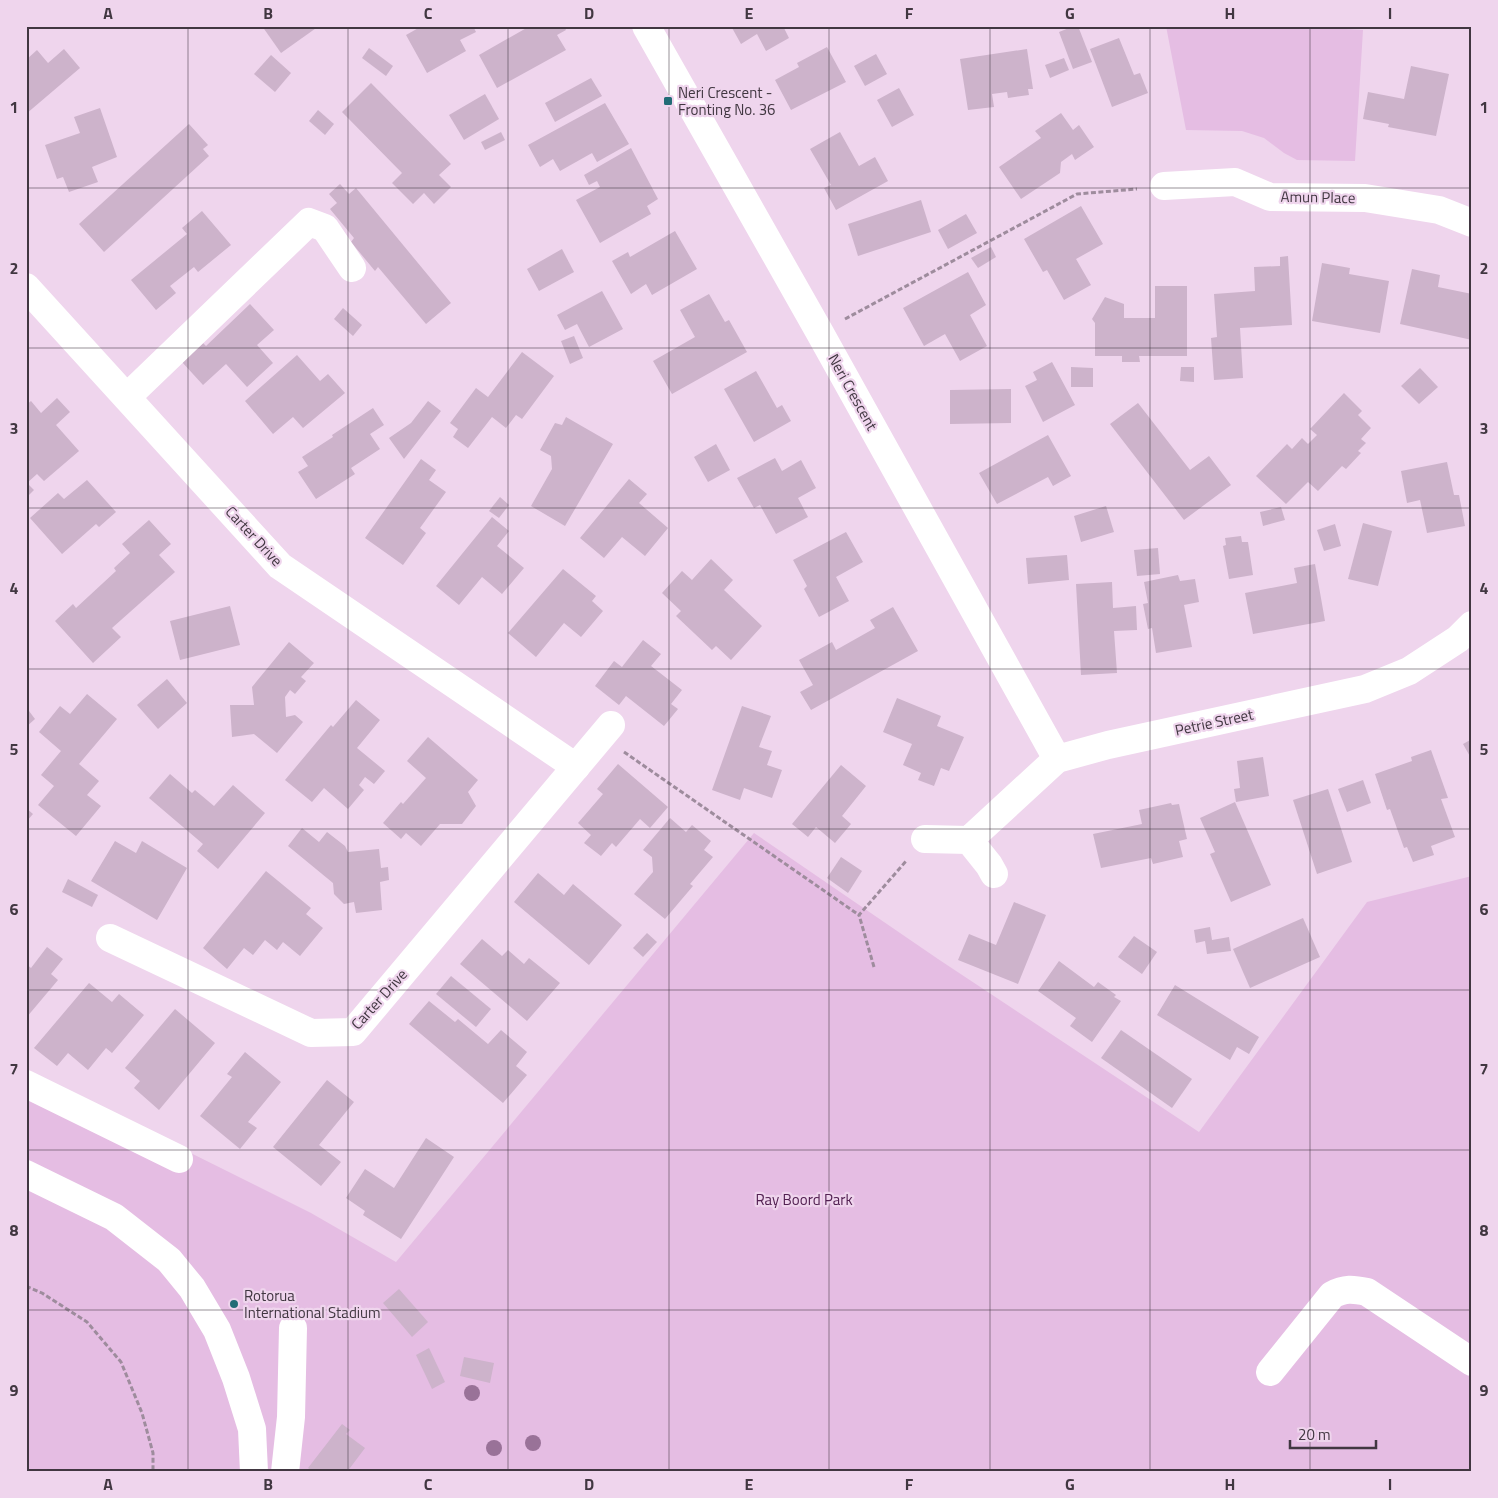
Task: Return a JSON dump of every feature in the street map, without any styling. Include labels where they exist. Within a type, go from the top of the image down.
[{"type":"street","name":"Neri Crescent","points":[[646,26],[820,333],[1057,759]]},
{"type":"street","name":"Amun Place","points":[[1164,186],[1235,182],[1270,197],[1365,198],[1439,210],[1472,223]]},
{"type":"street","points":[[127,397],[309,222],[325,228],[352,268]]},
{"type":"street","name":"Carter Drive","points":[[26,287],[280,566],[576,768]]},
{"type":"street","name":"Petrie Street","points":[[969,840],[1057,759],[1108,745],[1364,689],[1409,671],[1458,639],[1472,625]]},
{"type":"street","name":"Carter Drive","points":[[110,938],[311,1033],[353,1032],[576,768],[615,737]]},
{"type":"street","points":[[918,847],[969,840],[989,864],[994,874]]},
{"type":"street","points":[[26,1084],[179,1159]]},
{"type":"street","points":[[26,1174],[114,1217],[170,1260],[192,1288],[217,1330],[236,1378],[252,1429],[254,1472]]},
{"type":"street","points":[[1270,1372],[1332,1296],[1341,1290],[1351,1288],[1367,1292],[1472,1362]]},
{"type":"street","points":[[285,1472],[291,1417],[293,1328]]},
{"type":"path","points":[[820,333],[1077,194],[1164,186]]},
{"type":"path","points":[[615,737],[859,915],[874,967]]},
{"type":"path","points":[[859,915],[918,847]]},
{"type":"path","points":[[26,1286],[42,1293],[87,1322],[121,1362],[142,1412],[153,1452],[153,1472]]},
{"type":"green space","points":[[1166,26],[1292,26],[1363,30],[1355,161],[1297,160],[1264,138],[1242,131],[1186,130]]},
{"type":"green space","name":"Ray Boord Park","points":[[754,833],[938,959],[1199,1132],[1367,902],[1472,876],[1472,1472],[26,1472],[26,1071],[311,1213],[396,1262]]},
{"type":"building","points":[[262,26],[319,26],[281,53]]},
{"type":"building","points":[[422,26],[473,26],[476,32],[460,40],[466,51],[427,73],[406,35]]},
{"type":"building","points":[[530,26],[564,26],[566,30],[557,35],[566,50],[497,88],[479,55]]},
{"type":"building","points":[[731,26],[783,26],[789,38],[766,51],[757,34],[741,44]]},
{"type":"building","points":[[1078,26],[1092,62],[1073,69],[1059,32]]},
{"type":"building","points":[[1407,26],[1433,26],[1433,29],[1407,29]]},
{"type":"building","points":[[1119,38],[1134,75],[1140,73],[1148,93],[1112,107],[1090,49]]},
{"type":"building","points":[[827,47],[846,82],[791,110],[775,80],[799,67],[797,63]]},
{"type":"building","points":[[369,48],[393,66],[386,76],[362,58]]},
{"type":"building","points":[[64,49],[80,68],[26,114],[26,60],[37,50],[48,63]]},
{"type":"building","points":[[1027,49],[1033,89],[1028,89],[1029,95],[1008,98],[1007,92],[992,94],[994,107],[968,110],[960,59]]},
{"type":"building","points":[[876,54],[887,74],[865,86],[854,66]]},
{"type":"building","points":[[271,55],[291,73],[275,92],[254,74]]},
{"type":"building","points":[[1064,58],[1069,70],[1050,78],[1045,65]]},
{"type":"building","points":[[1411,66],[1449,74],[1436,136],[1388,127],[1389,124],[1363,119],[1368,92],[1404,99]]},
{"type":"building","points":[[591,78],[602,96],[555,122],[545,103]]},
{"type":"building","points":[[371,83],[451,164],[439,175],[451,187],[434,204],[424,193],[413,204],[392,183],[402,173],[342,112]]},
{"type":"building","points":[[899,88],[914,115],[892,127],[877,100]]},
{"type":"building","points":[[485,94],[499,119],[464,140],[449,115]]},
{"type":"building","points":[[605,103],[629,144],[597,162],[592,153],[560,171],[553,159],[540,167],[528,145]]},
{"type":"building","points":[[100,108],[117,157],[92,167],[98,182],[69,192],[63,177],[57,179],[45,145],[80,133],[74,117]]},
{"type":"building","points":[[318,110],[334,124],[325,135],[309,121]]},
{"type":"building","points":[[1061,113],[1073,130],[1079,125],[1094,147],[1075,160],[1072,154],[1061,162],[1060,173],[1021,199],[999,167],[1041,138],[1035,131]]},
{"type":"building","points":[[189,124],[208,145],[203,149],[209,156],[104,252],[79,224]]},
{"type":"building","points":[[501,132],[505,140],[485,150],[481,142]]},
{"type":"building","points":[[840,132],[859,166],[875,157],[888,181],[836,210],[824,188],[831,185],[810,149]]},
{"type":"building","points":[[631,148],[658,199],[647,206],[651,214],[600,243],[576,200],[600,187],[597,181],[589,185],[584,175]]},
{"type":"building","points":[[340,184],[349,194],[356,188],[451,303],[426,324],[378,267],[375,271],[351,242],[354,238],[330,209],[337,203],[329,194]]},
{"type":"building","points":[[921,200],[931,232],[858,256],[848,224]]},
{"type":"building","points":[[1081,206],[1103,244],[1076,259],[1091,285],[1064,300],[1047,270],[1043,272],[1024,239]]},
{"type":"building","points":[[202,211],[231,245],[198,272],[194,267],[170,286],[176,293],[156,310],[131,280],[187,234],[182,228]]},
{"type":"building","points":[[966,214],[977,233],[948,249],[938,230]]},
{"type":"building","points":[[675,231],[697,269],[652,295],[646,284],[631,294],[612,261],[628,252],[630,257]]},
{"type":"building","points":[[991,247],[996,257],[978,268],[971,258]]},
{"type":"building","points":[[562,249],[574,272],[539,291],[527,269]]},
{"type":"building","points":[[1288,256],[1292,325],[1240,328],[1243,378],[1214,380],[1211,338],[1217,337],[1214,294],[1255,291],[1254,267],[1280,266],[1280,257]]},
{"type":"building","points":[[1322,263],[1350,268],[1349,274],[1389,281],[1380,333],[1312,321]]},
{"type":"building","points":[[1412,269],[1440,275],[1438,287],[1472,294],[1472,340],[1400,324]]},
{"type":"building","points":[[968,272],[986,305],[970,315],[987,346],[960,361],[945,334],[924,346],[903,308]]},
{"type":"building","points":[[1155,286],[1187,286],[1187,356],[1139,356],[1140,362],[1122,362],[1122,356],[1095,356],[1095,323],[1092,319],[1105,297],[1124,304],[1124,318],[1155,318]]},
{"type":"building","points":[[602,291],[623,329],[589,347],[577,324],[565,330],[557,315]]},
{"type":"building","points":[[709,294],[725,322],[729,320],[747,352],[672,394],[653,361],[695,337],[680,310]]},
{"type":"building","points":[[250,304],[274,330],[257,345],[273,363],[247,387],[226,364],[203,385],[182,362],[203,343],[206,346]]},
{"type":"building","points":[[343,308],[362,325],[353,336],[334,319]]},
{"type":"building","points":[[574,336],[583,358],[570,364],[561,341]]},
{"type":"building","points":[[522,352],[554,376],[522,419],[516,415],[506,428],[492,417],[468,448],[453,437],[458,429],[450,423],[476,388],[488,397]]},
{"type":"building","points":[[297,355],[320,381],[328,374],[345,393],[303,428],[293,417],[273,434],[245,401]]},
{"type":"building","points":[[1052,362],[1075,405],[1043,422],[1025,386],[1037,380],[1033,372]]},
{"type":"building","points":[[1071,367],[1093,368],[1093,387],[1071,387]]},
{"type":"building","points":[[1181,367],[1194,367],[1194,382],[1180,381]]},
{"type":"building","points":[[1420,368],[1438,387],[1419,404],[1401,386]]},
{"type":"building","points":[[756,371],[777,408],[782,405],[791,421],[754,442],[724,389]]},
{"type":"building","points":[[1011,389],[1011,423],[950,424],[950,390]]},
{"type":"building","points":[[1344,393],[1362,411],[1358,415],[1371,428],[1361,439],[1366,443],[1358,451],[1361,453],[1346,469],[1342,466],[1318,491],[1308,482],[1286,504],[1256,476],[1287,444],[1292,449],[1302,438],[1308,444],[1317,435],[1310,429]]},
{"type":"building","points":[[57,398],[70,412],[56,425],[79,451],[44,481],[37,474],[27,483],[34,490],[26,498],[26,405],[31,401],[41,413]]},
{"type":"building","points":[[428,401],[441,411],[404,459],[389,438],[411,423]]},
{"type":"building","points":[[1138,403],[1190,470],[1209,456],[1231,485],[1184,520],[1110,424]]},
{"type":"building","points":[[373,408],[384,425],[370,434],[380,449],[351,468],[355,474],[316,499],[298,472],[308,466],[302,457]]},
{"type":"building","points":[[566,417],[613,444],[565,526],[531,506],[552,469],[551,456],[540,450],[555,423],[562,425]]},
{"type":"building","points":[[1048,435],[1071,476],[1053,486],[1048,477],[997,504],[979,473]]},
{"type":"building","points":[[716,444],[730,470],[708,482],[694,457]]},
{"type":"building","points":[[775,458],[782,471],[801,460],[816,488],[798,498],[808,517],[776,534],[760,505],[754,508],[737,478]]},
{"type":"building","points":[[421,459],[436,470],[429,480],[446,492],[420,528],[426,533],[403,565],[365,538]]},
{"type":"building","points":[[1447,462],[1454,495],[1459,495],[1465,526],[1427,533],[1420,500],[1407,503],[1401,471]]},
{"type":"building","points":[[629,479],[647,494],[639,503],[668,528],[645,556],[622,537],[604,558],[580,538]]},
{"type":"building","points":[[87,480],[116,512],[99,527],[96,524],[62,554],[30,518],[58,493],[64,499]]},
{"type":"building","points":[[500,497],[509,505],[499,518],[489,511]]},
{"type":"building","points":[[1106,506],[1114,532],[1081,542],[1074,516]]},
{"type":"building","points":[[1281,507],[1285,520],[1263,526],[1260,512]]},
{"type":"building","points":[[492,517],[509,531],[497,546],[524,568],[502,594],[482,577],[459,605],[436,586]]},
{"type":"building","points":[[149,520],[171,544],[159,555],[175,572],[112,628],[121,637],[93,663],[55,621],[73,604],[76,608],[116,571],[114,568],[130,553],[122,544]]},
{"type":"building","points":[[1363,523],[1392,531],[1378,586],[1348,579]]},
{"type":"building","points":[[1335,524],[1341,546],[1324,551],[1317,530]]},
{"type":"building","points":[[846,532],[863,562],[836,577],[849,601],[819,617],[804,589],[807,586],[793,560]]},
{"type":"building","points":[[1241,536],[1242,542],[1248,542],[1253,575],[1229,579],[1223,546],[1226,545],[1225,538]]},
{"type":"building","points":[[1158,548],[1160,574],[1137,576],[1134,550]]},
{"type":"building","points":[[1067,555],[1069,580],[1028,584],[1026,558]]},
{"type":"building","points":[[711,559],[733,580],[724,590],[762,626],[731,660],[716,646],[712,650],[676,616],[681,611],[662,593],[682,571],[692,580]]},
{"type":"building","points":[[1315,564],[1325,621],[1253,634],[1245,593],[1297,583],[1294,568]]},
{"type":"building","points":[[563,569],[596,596],[592,601],[603,611],[581,637],[564,623],[536,657],[508,633]]},
{"type":"building","points":[[1178,575],[1180,581],[1195,579],[1199,602],[1184,605],[1192,647],[1156,653],[1152,628],[1148,629],[1143,604],[1148,603],[1144,582]]},
{"type":"building","points":[[1112,582],[1113,608],[1136,606],[1137,630],[1114,631],[1117,673],[1081,675],[1076,584]]},
{"type":"building","points":[[230,606],[240,645],[180,660],[170,621]]},
{"type":"building","points":[[893,607],[918,651],[811,710],[800,692],[813,685],[799,660],[832,642],[836,650],[875,628],[870,620]]},
{"type":"building","points":[[643,640],[661,654],[651,666],[682,690],[671,704],[678,709],[664,726],[626,696],[619,705],[595,686],[614,661],[622,667]]},
{"type":"building","points":[[289,642],[314,663],[301,677],[306,681],[295,694],[290,690],[285,697],[286,717],[295,715],[303,722],[277,753],[254,734],[232,737],[230,705],[254,705],[252,687]]},
{"type":"building","points":[[167,679],[187,703],[158,729],[137,705]]},
{"type":"building","points":[[87,694],[117,719],[79,764],[99,781],[87,795],[101,806],[76,836],[38,805],[54,786],[41,775],[61,751],[39,732],[60,706],[70,714]]},
{"type":"building","points":[[897,698],[941,716],[937,726],[964,737],[949,771],[941,768],[934,786],[918,780],[921,773],[903,765],[912,744],[883,732]]},
{"type":"building","points":[[356,700],[380,720],[357,748],[385,771],[374,784],[365,777],[359,785],[364,790],[348,809],[324,788],[312,802],[285,780],[331,725],[333,727]]},
{"type":"building","points":[[742,706],[771,716],[759,747],[772,751],[767,765],[782,770],[772,798],[744,788],[740,800],[712,790]]},
{"type":"building","points":[[29,711],[35,719],[26,727],[26,713]]},
{"type":"building","points":[[428,737],[478,780],[468,792],[476,806],[462,824],[440,824],[421,846],[406,833],[401,839],[383,823],[426,778],[407,761]]},
{"type":"building","points":[[1472,739],[1472,760],[1463,744]]},
{"type":"building","points":[[1431,750],[1448,798],[1441,799],[1455,837],[1431,846],[1434,855],[1413,862],[1407,847],[1404,848],[1390,809],[1387,810],[1375,774],[1412,761],[1411,757]]},
{"type":"building","points":[[1263,757],[1269,796],[1236,802],[1234,789],[1240,788],[1237,761]]},
{"type":"building","points":[[618,764],[668,807],[650,828],[640,819],[616,847],[612,843],[601,856],[584,843],[591,835],[578,823],[603,794],[597,789]]},
{"type":"building","points":[[841,765],[866,786],[842,816],[851,824],[835,843],[816,827],[808,837],[792,824]]},
{"type":"building","points":[[170,774],[192,793],[195,790],[214,806],[233,785],[265,813],[218,869],[197,851],[203,844],[149,798]]},
{"type":"building","points":[[1363,780],[1371,803],[1347,812],[1338,789]]},
{"type":"building","points":[[1328,789],[1352,862],[1317,874],[1293,800]]},
{"type":"building","points":[[1235,802],[1271,885],[1231,902],[1210,854],[1215,852],[1200,818]]},
{"type":"building","points":[[1171,803],[1172,805],[1179,804],[1187,839],[1179,841],[1183,857],[1153,864],[1151,858],[1101,868],[1093,834],[1142,824],[1139,810]]},
{"type":"building","points":[[26,808],[33,814],[26,822]]},
{"type":"building","points":[[670,818],[686,832],[692,825],[711,841],[704,850],[713,857],[690,884],[693,886],[665,919],[634,894],[653,872],[652,857],[643,850]]},
{"type":"building","points":[[302,828],[319,842],[327,832],[345,846],[348,852],[379,849],[381,868],[388,867],[389,880],[380,882],[382,910],[356,913],[354,902],[344,904],[334,894],[333,883],[288,846]]},
{"type":"building","points":[[115,841],[136,853],[142,841],[187,868],[157,920],[91,881]]},
{"type":"building","points":[[841,857],[862,871],[848,893],[827,878]]},
{"type":"building","points":[[266,871],[311,908],[306,914],[323,928],[300,956],[283,942],[277,950],[265,940],[253,955],[244,948],[227,969],[203,948]]},
{"type":"building","points":[[538,873],[564,895],[573,884],[622,925],[589,965],[514,902]]},
{"type":"building","points":[[68,879],[98,895],[92,907],[62,892]]},
{"type":"building","points":[[1014,902],[1046,915],[1018,984],[958,960],[969,934],[996,945]]},
{"type":"building","points":[[1303,918],[1320,957],[1250,988],[1233,949]]},
{"type":"building","points":[[1210,927],[1212,940],[1229,937],[1231,951],[1207,954],[1205,941],[1196,943],[1194,930]]},
{"type":"building","points":[[647,933],[657,942],[643,957],[633,948]]},
{"type":"building","points":[[1134,936],[1157,952],[1142,974],[1118,957]]},
{"type":"building","points":[[482,939],[502,956],[508,950],[524,964],[529,958],[560,983],[527,1021],[460,964]]},
{"type":"building","points":[[47,947],[63,959],[51,974],[58,980],[26,1018],[26,964],[31,968]]},
{"type":"building","points":[[1059,961],[1094,987],[1098,982],[1121,1001],[1092,1042],[1070,1026],[1076,1018],[1038,991]]},
{"type":"building","points":[[451,976],[491,1009],[476,1027],[436,994]]},
{"type":"building","points":[[89,983],[112,1002],[119,994],[144,1015],[112,1053],[106,1048],[88,1070],[68,1053],[57,1066],[34,1048]]},
{"type":"building","points":[[1175,985],[1259,1037],[1249,1054],[1237,1047],[1230,1060],[1157,1015]]},
{"type":"building","points":[[429,1001],[455,1022],[458,1019],[488,1044],[501,1030],[527,1052],[516,1066],[527,1075],[503,1103],[409,1024]]},
{"type":"building","points":[[175,1009],[215,1043],[159,1110],[134,1088],[140,1081],[125,1068]]},
{"type":"building","points":[[1121,1030],[1192,1079],[1172,1108],[1101,1058]]},
{"type":"building","points":[[245,1052],[281,1082],[248,1122],[257,1128],[240,1149],[200,1116],[232,1077],[227,1074]]},
{"type":"building","points":[[327,1080],[354,1102],[319,1145],[341,1162],[321,1186],[273,1147]]},
{"type":"building","points":[[426,1138],[454,1157],[401,1239],[363,1215],[365,1211],[346,1198],[365,1169],[394,1188]]},
{"type":"building","points":[[399,1289],[428,1322],[412,1337],[383,1303]]},
{"type":"building","points":[[429,1348],[445,1382],[432,1389],[416,1355]]},
{"type":"building","points":[[464,1357],[494,1363],[490,1383],[460,1376]]},
{"type":"building","points":[[342,1424],[350,1430],[346,1434],[365,1448],[347,1472],[313,1472],[308,1468]]},
{"type":"place","name":"Neri Crescent - Fronting No. 36","points":[[668,101]]},
{"type":"place","name":"Rotorua International Stadium","points":[[234,1304]]}]
